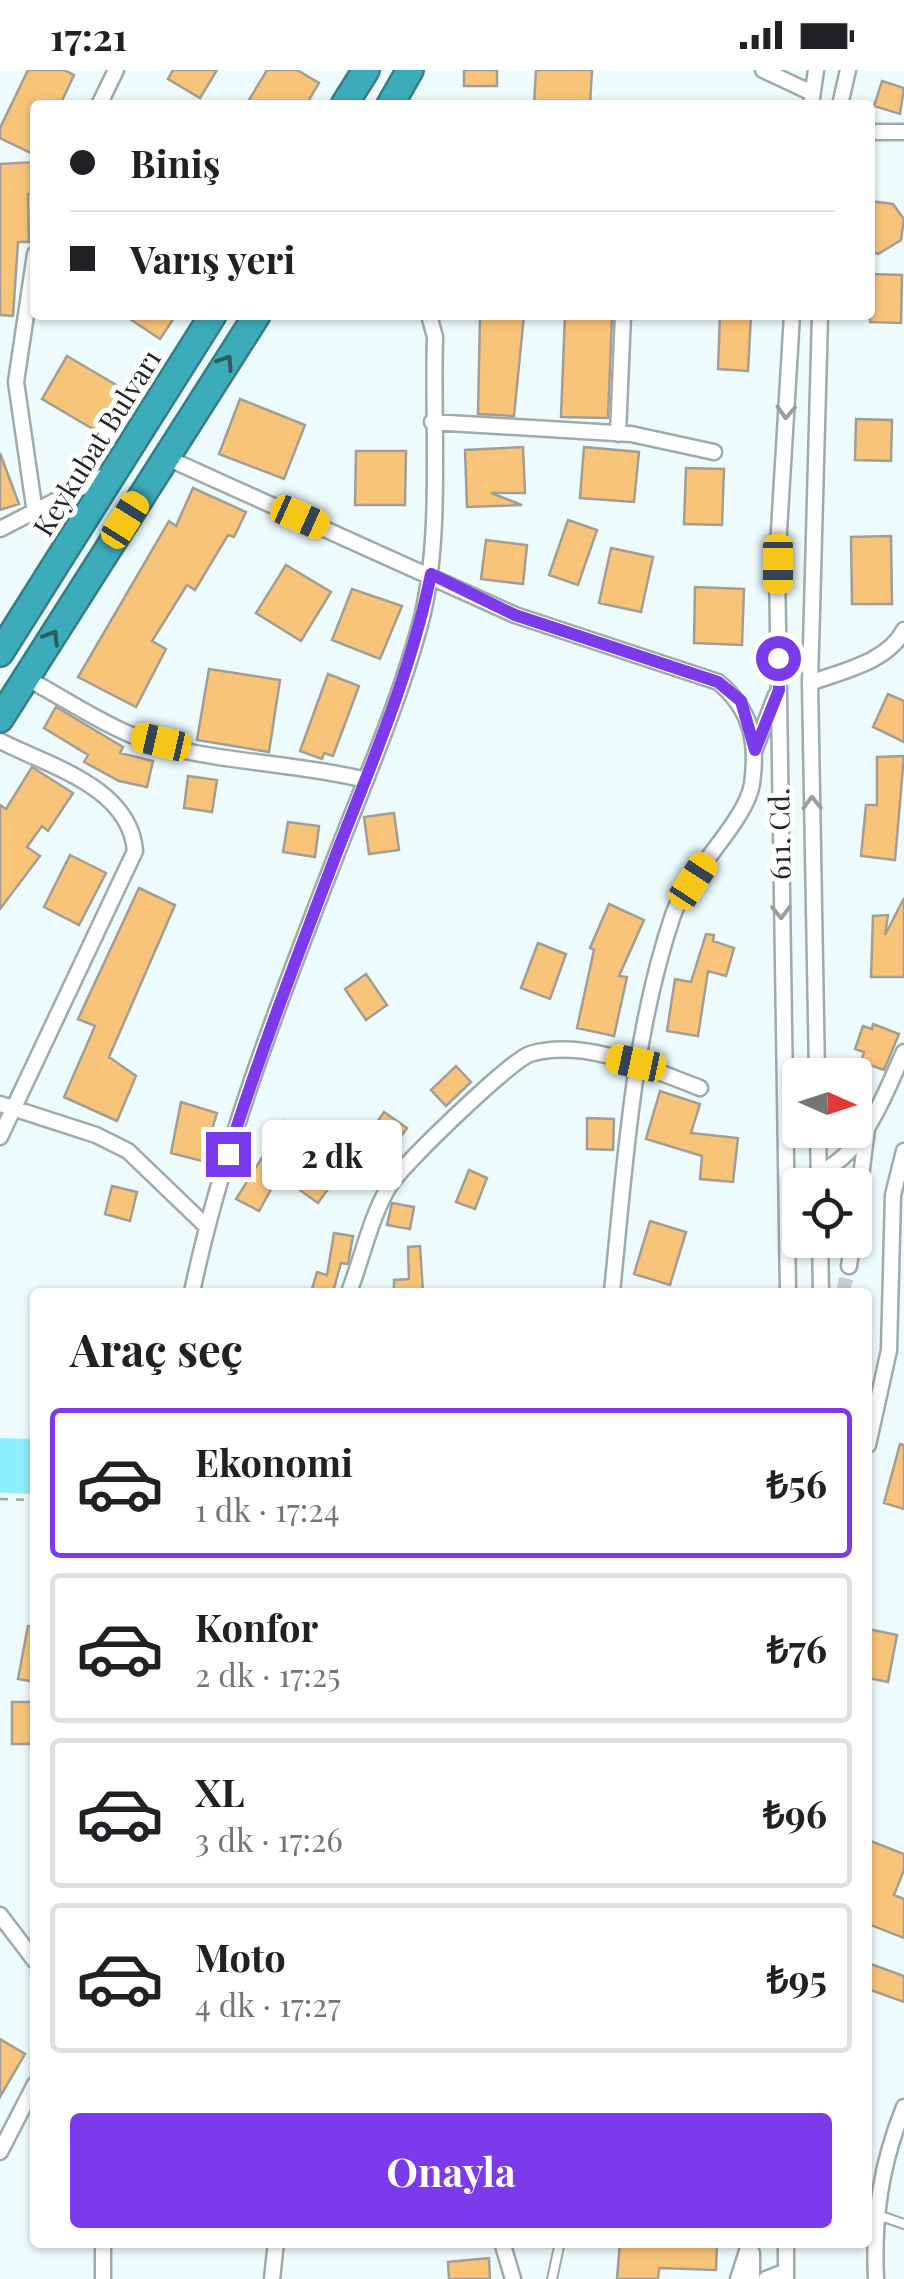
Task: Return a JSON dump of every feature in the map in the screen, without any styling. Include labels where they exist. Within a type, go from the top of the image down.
[{"type":"highway","points":[[347,100],[366,70]]},
{"type":"highway","points":[[393,100],[410,70]]},
{"type":"highway","name":"Keykubat Bulvarı","points":[[0,653],[210,320]]},
{"type":"highway","points":[[0,719],[254,320]]},
{"type":"street","points":[[101,100],[116,70]]},
{"type":"street","points":[[763,70],[812,99],[816,70]]},
{"type":"street","points":[[841,100],[848,70]]},
{"type":"street","points":[[875,132],[904,132]]},
{"type":"street","points":[[30,288],[16,382],[35,513]]},
{"type":"street","points":[[193,1288],[206,1226],[262,1046],[366,780],[420,626],[431,574],[435,337],[431,320]]},
{"type":"street","points":[[618,434],[623,320]]},
{"type":"street","name":"611. Cd.","points":[[788,1288],[778,564],[792,320]]},
{"type":"street","name":"611. Cd.","points":[[817,1058],[810,683],[820,320]]},
{"type":"street","points":[[432,422],[618,434],[714,452]]},
{"type":"street","points":[[164,456],[515,615],[718,682],[741,701],[755,750]]},
{"type":"street","points":[[0,529],[116,469]]},
{"type":"street","points":[[810,683],[871,660],[897,644],[904,630]]},
{"type":"street","points":[[26,678],[131,735],[221,756],[314,767],[366,780]]},
{"type":"street","points":[[612,1288],[636,1063],[673,911],[751,790],[755,750],[779,690]]},
{"type":"street","points":[[0,741],[111,798],[129,826],[135,851],[7,1106],[0,1137]]},
{"type":"street","points":[[351,1288],[390,1184],[498,1077],[528,1054],[570,1050],[636,1063],[700,1088]]},
{"type":"street","points":[[872,1119],[904,1052]]},
{"type":"street","points":[[7,1106],[96,1134],[128,1151],[206,1226]]},
{"type":"street","points":[[833,1168],[852,1148]]},
{"type":"street","points":[[872,1427],[889,1350],[893,1196],[904,1152]]},
{"type":"street","points":[[820,1258],[821,1288]]},
{"type":"street","points":[[850,1266],[851,1258]]},
{"type":"street","points":[[0,1915],[30,1954]]},
{"type":"street","points":[[0,2150],[30,2093]]},
{"type":"street","points":[[876,2279],[875,2214],[881,2177],[904,2107]]},
{"type":"street","points":[[103,2248],[103,2279]]},
{"type":"street","points":[[272,2279],[273,2248]]},
{"type":"street","points":[[504,2248],[513,2279]]},
{"type":"street","points":[[738,2279],[749,2248]]},
{"type":"street","points":[[751,2248],[752,2279]]},
{"type":"street","points":[[766,2279],[786,2275],[786,2248]]},
{"type":"lane","points":[[875,2214],[904,2224]]},
{"type":"lane","points":[[552,2279],[559,2248]]},
{"type":"path","points":[[0,1499],[30,1500]]},
{"type":"shaded area","points":[[0,1438],[30,1439],[30,1494],[0,1493]]},
{"type":"building","points":[[28,70],[64,70],[74,75],[62,100],[30,100],[30,153],[0,138],[0,128]]},
{"type":"building","points":[[173,70],[217,70],[200,98],[168,79]]},
{"type":"building","points":[[267,70],[297,70],[319,83],[309,100],[249,100]]},
{"type":"building","points":[[464,70],[497,70],[497,86],[464,86]]},
{"type":"building","points":[[536,70],[592,70],[590,100],[534,100]]},
{"type":"building","points":[[882,81],[904,88],[900,114],[875,106]]},
{"type":"building","points":[[30,162],[29,242],[18,242],[13,316],[0,315],[0,164]]},
{"type":"building","points":[[875,202],[893,204],[904,219],[901,240],[878,254]]},
{"type":"building","points":[[875,274],[902,275],[901,323],[870,322],[875,320]]},
{"type":"building","points":[[132,320],[173,320],[160,339]]},
{"type":"building","points":[[480,320],[524,320],[514,416],[478,414]]},
{"type":"building","points":[[565,320],[612,320],[608,418],[561,417]]},
{"type":"building","points":[[720,320],[751,320],[748,371],[718,369]]},
{"type":"building","points":[[67,356],[123,389],[98,432],[42,399]]},
{"type":"building","points":[[240,399],[305,425],[284,479],[219,454]]},
{"type":"building","points":[[856,419],[892,420],[891,461],[855,460]]},
{"type":"building","points":[[523,447],[525,493],[491,493],[522,505],[467,507],[465,450]]},
{"type":"building","points":[[584,447],[639,452],[634,502],[580,498]]},
{"type":"building","points":[[356,451],[406,451],[405,505],[355,505]]},
{"type":"building","points":[[0,453],[19,504],[0,510]]},
{"type":"building","points":[[686,468],[724,469],[722,525],[684,524]]},
{"type":"building","points":[[193,488],[246,512],[234,537],[228,535],[195,590],[187,585],[152,641],[166,649],[136,707],[78,677],[169,521],[176,526]]},
{"type":"building","points":[[568,520],[597,530],[578,585],[549,575]]},
{"type":"building","points":[[891,536],[892,604],[852,604],[851,537]]},
{"type":"building","points":[[486,540],[527,545],[523,584],[481,579]]},
{"type":"building","points":[[611,548],[653,557],[641,612],[599,603]]},
{"type":"building","points":[[286,565],[331,592],[301,641],[256,613]]},
{"type":"building","points":[[695,587],[744,589],[742,645],[694,643]]},
{"type":"building","points":[[352,589],[402,606],[380,659],[332,640]]},
{"type":"building","points":[[209,669],[280,680],[269,752],[197,740]]},
{"type":"building","points":[[328,674],[359,686],[333,756],[324,753],[322,759],[300,751]]},
{"type":"building","points":[[888,694],[904,701],[904,742],[873,727]]},
{"type":"building","points":[[56,707],[123,747],[120,753],[153,761],[147,787],[119,781],[84,762],[88,755],[44,728]]},
{"type":"building","points":[[904,756],[895,860],[861,856],[866,805],[877,805],[877,757]]},
{"type":"building","points":[[32,767],[73,793],[48,831],[42,826],[27,847],[40,856],[0,909],[0,805],[6,809]]},
{"type":"building","points":[[188,776],[217,780],[212,812],[184,808]]},
{"type":"building","points":[[394,813],[399,850],[369,854],[364,817]]},
{"type":"building","points":[[288,822],[319,826],[315,857],[283,852]]},
{"type":"building","points":[[70,855],[106,873],[79,925],[44,907]]},
{"type":"building","points":[[139,888],[175,905],[109,1057],[136,1076],[117,1121],[64,1097],[95,1026],[78,1019]]},
{"type":"building","points":[[904,898],[904,977],[871,977],[873,916],[888,915],[885,935]]},
{"type":"building","points":[[609,904],[644,920],[619,976],[627,977],[614,1036],[577,1028],[594,950],[590,948]]},
{"type":"building","points":[[706,934],[714,935],[713,941],[734,948],[726,976],[708,971],[698,1036],[667,1031],[675,979],[691,982]]},
{"type":"building","points":[[538,943],[566,954],[550,999],[521,988]]},
{"type":"building","points":[[366,974],[387,1005],[366,1020],[345,989]]},
{"type":"building","points":[[873,1024],[899,1034],[884,1070],[872,1066],[872,1058],[862,1058],[864,1052],[855,1049],[863,1026],[872,1029]]},
{"type":"building","points":[[456,1066],[471,1082],[446,1106],[431,1090]]},
{"type":"building","points":[[660,1091],[700,1104],[691,1133],[738,1138],[733,1182],[700,1179],[702,1156],[646,1139]]},
{"type":"building","points":[[181,1102],[217,1113],[202,1161],[171,1153]]},
{"type":"building","points":[[384,1112],[407,1128],[380,1166],[357,1150]]},
{"type":"building","points":[[587,1118],[614,1119],[613,1150],[587,1149]]},
{"type":"building","points":[[285,1121],[346,1164],[318,1203],[279,1175],[259,1211],[236,1199]]},
{"type":"building","points":[[469,1170],[487,1178],[475,1209],[456,1202]]},
{"type":"building","points":[[112,1186],[137,1192],[130,1221],[105,1214]]},
{"type":"building","points":[[392,1203],[414,1207],[410,1229],[387,1225]]},
{"type":"building","points":[[650,1221],[686,1232],[670,1285],[634,1274]]},
{"type":"building","points":[[334,1233],[353,1236],[348,1264],[341,1263],[334,1288],[312,1288],[317,1272],[327,1275]]},
{"type":"building","points":[[420,1246],[423,1288],[394,1288],[394,1280],[409,1279],[408,1247]]},
{"type":"building","points":[[900,1444],[904,1445],[904,1509],[884,1503]]},
{"type":"building","points":[[28,1626],[30,1626],[30,1681],[18,1679]]},
{"type":"building","points":[[872,1630],[897,1635],[888,1682],[872,1679]]},
{"type":"building","points":[[12,1702],[30,1702],[30,1744],[12,1744]]},
{"type":"building","points":[[872,1842],[904,1854],[904,1870],[894,1895],[904,1899],[904,1938],[872,1926]]},
{"type":"building","points":[[872,1964],[904,1976],[904,2002],[872,1990]]},
{"type":"building","points":[[0,2039],[25,2054],[0,2097]]},
{"type":"building","points":[[620,2248],[717,2248],[716,2270],[659,2268],[658,2279],[617,2279]]},
{"type":"building","points":[[489,2258],[490,2279],[449,2279],[448,2262]]},
{"type":"tunnel","points":[[844,1288],[849,1266]]},
{"type":"route","points":[[228,1154],[262,1046],[387,721],[420,626],[431,574],[515,615],[718,682],[741,701],[755,750],[779,690],[778,658]]}]
